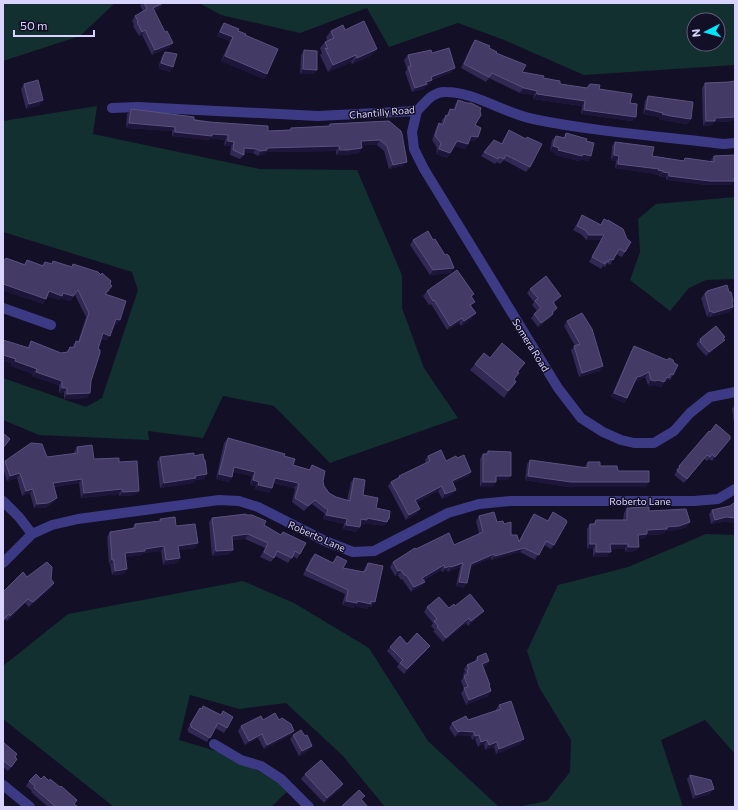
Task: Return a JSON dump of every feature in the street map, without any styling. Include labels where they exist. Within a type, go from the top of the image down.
[{"type":"street","name":"Chantilly Road","points":[[112,108],[138,106],[318,116],[417,111],[432,95],[444,91],[461,93],[530,118],[567,126],[724,144],[735,143]]},
{"type":"street","name":"Somera Road","points":[[417,111],[412,132],[414,149],[424,169],[558,388],[581,418],[603,432],[621,440],[634,443],[654,443],[674,431],[690,413],[710,397],[735,392]]},
{"type":"street","points":[[3,308],[51,324]]},
{"type":"street","name":"Roberto Lane","points":[[3,563],[32,534],[52,525],[78,519],[219,500],[239,501],[258,507],[353,552],[374,551],[448,514],[479,504],[511,501],[694,501],[718,499],[735,489]]},
{"type":"street","points":[[3,501],[19,517],[32,534]]},
{"type":"street","points":[[214,744],[241,760],[261,766],[281,779],[309,807]]},
{"type":"street","points":[[3,785],[30,807]]},
{"type":"green space","points":[[3,3],[115,3],[80,36],[3,61]]},
{"type":"green space","points":[[199,3],[735,3],[735,65],[584,75],[504,40],[458,23],[389,47],[367,8],[300,33],[221,15]]},
{"type":"green space","points":[[97,106],[93,134],[260,169],[357,170],[402,275],[402,308],[424,368],[458,418],[330,463],[274,406],[223,396],[203,438],[148,431],[149,440],[39,435],[3,420],[3,378],[86,407],[102,398],[138,290],[132,272],[3,232],[3,121]]},
{"type":"green space","points":[[735,197],[735,279],[706,280],[689,288],[670,311],[630,280],[640,252],[638,219],[656,204]]},
{"type":"green space","points":[[706,534],[735,535],[735,754],[705,720],[661,740],[683,807],[517,807],[547,801],[570,772],[571,740],[539,687],[527,651],[558,585],[628,567]]},
{"type":"green space","points":[[243,581],[294,603],[369,648],[428,741],[499,807],[385,807],[343,756],[286,703],[239,709],[190,695],[179,740],[226,754],[291,788],[271,807],[114,807],[3,719],[3,666],[68,614]]},
{"type":"building","points":[[144,3],[163,3],[153,8],[165,32],[167,31],[173,43],[155,50],[145,30],[142,32],[135,16],[147,9]]},
{"type":"building","points":[[364,21],[377,49],[357,58],[356,55],[333,65],[325,48],[328,49],[325,42],[334,38],[331,31],[343,25],[345,30]]},
{"type":"building","points":[[224,23],[239,29],[238,31],[246,34],[245,35],[278,49],[267,74],[225,56],[233,37],[220,32]]},
{"type":"building","points":[[475,40],[490,46],[489,48],[497,52],[496,53],[526,65],[522,72],[560,81],[560,84],[587,88],[590,84],[600,85],[599,89],[632,94],[630,103],[637,104],[636,117],[584,110],[585,101],[537,94],[537,91],[524,88],[492,73],[489,77],[464,64]]},
{"type":"building","points":[[449,48],[455,68],[431,77],[432,80],[426,82],[427,84],[415,88],[408,67],[411,66],[408,55],[431,50],[432,53]]},
{"type":"building","points":[[304,50],[317,51],[317,70],[303,69]]},
{"type":"building","points":[[165,52],[177,54],[173,67],[161,63]]},
{"type":"building","points":[[38,80],[43,100],[29,104],[24,84]]},
{"type":"building","points":[[735,81],[735,117],[715,118],[715,121],[706,121],[705,83]]},
{"type":"building","points":[[648,96],[693,102],[691,119],[662,114],[663,113],[646,109]]},
{"type":"building","points":[[458,100],[471,103],[481,108],[481,115],[475,125],[481,128],[478,137],[471,136],[468,144],[457,141],[450,153],[439,149],[441,143],[435,136],[439,123],[443,125],[446,115],[448,116],[450,109],[455,110]]},
{"type":"building","points":[[131,109],[194,117],[194,120],[209,122],[268,126],[268,131],[330,126],[330,124],[389,121],[401,131],[407,162],[393,165],[387,146],[380,140],[361,141],[362,148],[348,150],[340,150],[339,146],[267,148],[267,150],[261,151],[244,148],[244,155],[233,150],[234,142],[228,141],[228,135],[212,134],[212,136],[175,132],[175,127],[129,123]]},
{"type":"building","points":[[509,130],[526,139],[527,137],[542,144],[530,167],[506,155],[504,159],[499,157],[498,159],[484,152],[494,140],[502,144]]},
{"type":"building","points":[[566,133],[587,139],[586,141],[594,143],[591,156],[583,154],[582,156],[558,150],[559,148],[553,146],[556,136],[565,138]]},
{"type":"building","points":[[615,142],[654,147],[652,156],[684,161],[685,158],[714,162],[714,156],[735,155],[735,178],[734,181],[710,181],[669,176],[669,173],[658,170],[659,169],[618,164],[619,156],[614,155]]},
{"type":"building","points":[[582,215],[601,225],[604,219],[608,220],[623,229],[627,239],[631,242],[625,252],[619,249],[613,260],[610,259],[608,262],[606,261],[605,264],[592,257],[604,235],[589,235],[585,230],[577,226]]},
{"type":"building","points":[[428,231],[445,255],[447,254],[449,256],[454,268],[433,270],[413,240]]},
{"type":"building","points":[[6,258],[25,265],[27,260],[43,266],[45,262],[52,264],[53,261],[72,267],[73,264],[98,272],[101,275],[102,273],[111,281],[110,284],[112,286],[105,294],[126,301],[120,320],[116,319],[110,336],[103,333],[98,349],[100,350],[100,353],[91,381],[90,393],[67,394],[67,388],[62,388],[62,381],[36,372],[37,369],[15,361],[16,359],[3,355],[3,340],[29,348],[31,341],[61,353],[68,352],[70,347],[74,348],[76,341],[79,342],[89,313],[78,290],[73,296],[63,293],[62,296],[49,291],[46,299],[3,284],[3,259],[5,260]]},
{"type":"building","points":[[457,270],[474,294],[471,296],[475,302],[470,305],[476,313],[464,321],[462,318],[450,326],[427,291]]},
{"type":"building","points":[[546,276],[561,296],[553,302],[557,308],[552,312],[553,314],[541,323],[534,314],[541,308],[535,301],[538,298],[530,289]]},
{"type":"building","points":[[727,285],[729,292],[731,292],[733,307],[713,313],[712,311],[710,312],[705,293]]},
{"type":"building","points":[[582,313],[592,329],[603,366],[582,373],[574,346],[580,344],[567,321]]},
{"type":"building","points":[[716,326],[725,337],[723,338],[725,340],[709,352],[700,342],[700,339]]},
{"type":"building","points":[[502,343],[525,363],[517,372],[519,373],[514,379],[516,382],[508,391],[475,364],[484,353],[490,358]]},
{"type":"building","points":[[634,346],[667,360],[669,358],[678,365],[673,375],[670,374],[669,378],[667,377],[664,382],[651,380],[649,372],[637,377],[627,398],[614,393]]},
{"type":"building","points":[[716,424],[730,436],[730,439],[715,457],[712,454],[710,457],[707,455],[687,479],[677,471],[680,467],[679,466]]},
{"type":"building","points":[[3,433],[10,439],[3,448]]},
{"type":"building","points":[[228,438],[285,454],[284,456],[295,459],[293,465],[310,470],[312,465],[325,471],[323,481],[324,486],[329,493],[336,497],[350,501],[354,478],[365,480],[363,495],[378,498],[376,508],[390,511],[389,519],[387,522],[367,518],[367,520],[361,519],[360,527],[346,525],[347,519],[326,515],[328,510],[315,500],[308,506],[295,498],[298,483],[275,478],[272,488],[258,485],[259,482],[253,480],[255,472],[234,467],[232,477],[219,474]]},
{"type":"building","points":[[31,443],[42,444],[47,457],[78,453],[77,447],[92,445],[94,459],[119,458],[119,462],[137,461],[139,491],[123,492],[122,489],[84,493],[82,479],[53,483],[57,498],[48,503],[37,504],[33,489],[26,491],[20,473],[10,476],[5,461]]},
{"type":"building","points":[[441,450],[446,461],[456,456],[457,458],[464,455],[471,472],[452,481],[456,490],[445,494],[442,486],[415,500],[420,509],[409,515],[391,482],[400,477],[399,476],[430,461],[428,456]]},
{"type":"building","points":[[488,451],[511,452],[511,476],[496,476],[496,482],[483,482],[483,454],[488,454]]},
{"type":"building","points":[[194,453],[194,456],[203,454],[207,474],[195,476],[196,478],[164,483],[160,457]]},
{"type":"building","points":[[530,460],[588,468],[588,462],[600,462],[600,466],[617,466],[618,471],[649,471],[649,482],[571,482],[528,476]]},
{"type":"building","points":[[735,502],[735,518],[726,517],[715,520],[712,510],[730,506]]},
{"type":"building","points":[[649,507],[649,511],[686,509],[690,522],[679,526],[667,527],[667,529],[647,530],[647,534],[638,535],[639,547],[628,547],[628,544],[610,544],[611,552],[596,552],[596,544],[590,544],[590,524],[595,524],[596,520],[627,520],[627,508]]},
{"type":"building","points":[[494,512],[497,522],[503,521],[504,524],[511,522],[511,535],[517,535],[519,542],[534,514],[548,521],[553,512],[567,522],[554,545],[546,541],[539,555],[524,548],[495,556],[494,554],[471,564],[467,583],[459,582],[463,563],[445,568],[444,565],[422,578],[425,582],[414,587],[401,570],[398,571],[393,562],[415,548],[416,549],[449,533],[454,545],[483,532],[479,516]]},
{"type":"building","points":[[246,514],[266,521],[264,525],[281,535],[283,532],[306,543],[300,554],[295,551],[292,558],[277,551],[274,558],[264,552],[268,543],[248,534],[232,536],[233,550],[216,551],[212,518]]},
{"type":"building","points":[[175,517],[176,526],[195,524],[198,543],[178,546],[180,558],[166,560],[164,546],[145,549],[145,551],[125,553],[127,569],[115,571],[114,560],[112,560],[110,532],[135,528],[135,524],[161,521],[160,519]]},
{"type":"building","points":[[315,554],[333,563],[337,556],[347,561],[343,568],[364,572],[368,563],[383,566],[375,602],[371,601],[371,604],[357,601],[357,603],[346,601],[348,590],[306,570]]},
{"type":"building","points":[[47,562],[52,567],[51,579],[54,583],[33,602],[28,599],[10,616],[9,614],[3,620],[3,592],[23,572],[27,577]]},
{"type":"building","points":[[470,594],[484,611],[471,621],[469,618],[446,638],[434,621],[437,619],[427,607],[439,597],[449,608],[454,604],[455,606]]},
{"type":"building","points":[[417,633],[430,646],[407,669],[400,663],[403,660],[390,647],[400,636],[407,644]]},
{"type":"building","points":[[486,653],[489,661],[482,664],[491,691],[469,700],[464,688],[468,687],[464,676],[468,674],[467,670],[469,669],[467,665],[478,660],[477,657]]},
{"type":"building","points":[[511,701],[524,739],[499,749],[497,742],[489,745],[487,740],[481,742],[479,735],[475,736],[474,732],[458,732],[452,723],[466,716],[468,720],[501,709],[499,705]]},
{"type":"building","points":[[203,706],[221,715],[223,711],[233,717],[227,728],[218,723],[210,738],[190,725],[200,708],[202,709]]},
{"type":"building","points":[[275,713],[279,720],[282,718],[291,724],[294,731],[267,745],[262,734],[249,741],[241,726],[261,716],[263,720]]},
{"type":"building","points":[[301,730],[305,736],[307,735],[312,746],[302,751],[293,735]]},
{"type":"building","points":[[3,742],[17,754],[15,757],[17,759],[11,767],[3,760]]},
{"type":"building","points":[[321,760],[343,784],[327,798],[305,774]]},
{"type":"building","points":[[36,774],[41,779],[44,776],[49,781],[50,779],[60,787],[61,786],[77,800],[74,804],[78,807],[56,807],[34,788],[35,786],[29,781]]},
{"type":"building","points":[[690,775],[711,780],[714,789],[696,795]]},
{"type":"building","points":[[359,790],[365,796],[361,799],[368,807],[341,807]]}]
